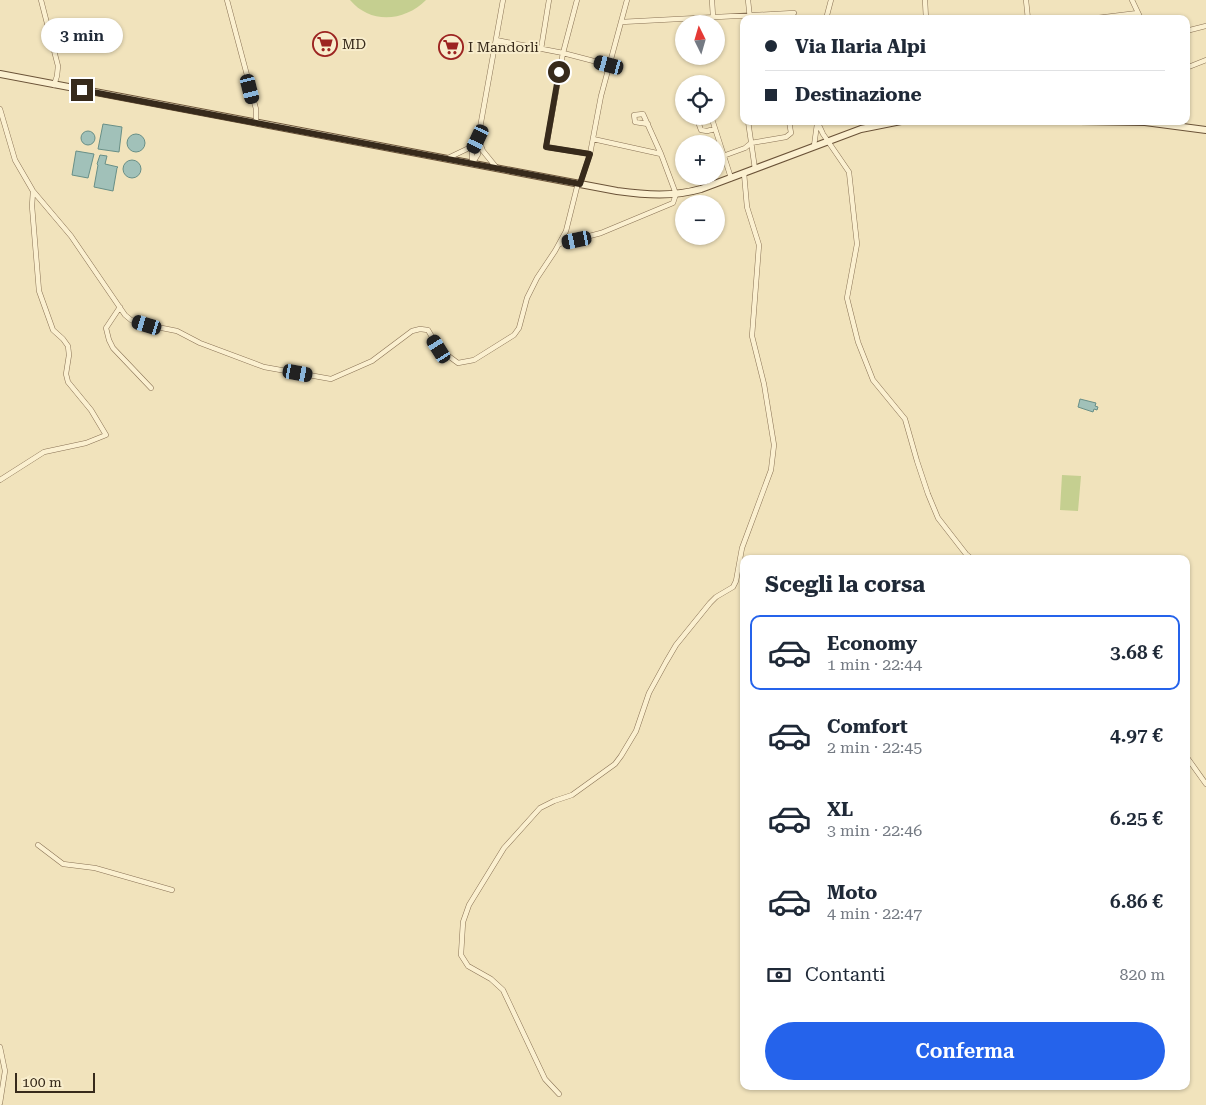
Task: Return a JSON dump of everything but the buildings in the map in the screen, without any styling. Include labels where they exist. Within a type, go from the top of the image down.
[{"type":"main road","points":[[0,74],[444,159],[642,194],[676,194],[701,189],[828,140],[861,129],[881,125]]},
{"type":"main road","points":[[1168,125],[1206,130]]},
{"type":"street","points":[[41,0],[58,66],[54,85]]},
{"type":"street","points":[[227,0],[256,109],[256,123]]},
{"type":"street","points":[[472,164],[472,152],[478,139],[503,0]]},
{"type":"street","points":[[540,49],[549,0]]},
{"type":"street","points":[[577,0],[562,53],[546,147],[590,154]]},
{"type":"street","points":[[0,109],[15,160],[33,191],[70,236],[125,315],[131,320],[177,331],[200,343],[264,367],[331,379],[372,361],[412,331],[420,329],[428,330],[439,349],[458,363],[474,360],[514,335],[519,328],[527,298],[537,278],[566,231],[579,184],[590,154],[609,65],[627,0]]},
{"type":"street","points":[[712,0],[713,15]]},
{"type":"street","points":[[748,0],[750,15]]},
{"type":"street","points":[[827,15],[831,0]]},
{"type":"street","points":[[925,0],[926,15]]},
{"type":"street","points":[[1026,0],[1028,15]]},
{"type":"street","points":[[1122,15],[1138,13],[1132,0]]},
{"type":"street","points":[[768,15],[794,12]]},
{"type":"street","points":[[725,17],[740,17]]},
{"type":"street","points":[[621,22],[675,19]]},
{"type":"street","points":[[1190,30],[1206,26]]},
{"type":"street","points":[[496,40],[562,53],[609,65]]},
{"type":"street","points":[[1190,66],[1206,60]]},
{"type":"street","points":[[559,244],[601,234],[673,202],[676,194],[648,124]]},
{"type":"street","points":[[699,125],[700,130],[715,129]]},
{"type":"street","points":[[714,125],[717,135]]},
{"type":"street","points":[[749,125],[755,169]]},
{"type":"street","points":[[725,156],[745,148],[751,143],[786,137],[791,133],[790,125]]},
{"type":"street","points":[[814,146],[817,125]]},
{"type":"street","points":[[818,125],[849,172],[857,244],[847,298],[858,342],[873,380],[905,419],[914,455],[938,518],[967,555]]},
{"type":"street","points":[[444,159],[470,148],[478,139]]},
{"type":"street","points":[[478,139],[483,151],[499,169]]},
{"type":"street","points":[[593,139],[661,154]]},
{"type":"street","points":[[725,159],[731,178]]},
{"type":"street","points":[[741,555],[771,470],[774,445],[764,384],[752,336],[760,245],[747,207],[744,173]]},
{"type":"street","points":[[0,480],[44,452],[86,443],[106,434],[91,410],[68,382],[66,374],[69,355],[68,346],[53,330],[39,291],[32,206],[33,191]]},
{"type":"street","points":[[120,307],[106,328],[109,340],[113,348],[151,388]]},
{"type":"street","points":[[559,1094],[545,1079],[498,984],[468,966],[461,955],[463,922],[469,904],[512,837],[540,808],[572,795],[615,764],[636,731],[649,693],[676,645],[716,597],[733,587],[740,559]]},
{"type":"street","points":[[1190,762],[1206,784]]},
{"type":"street","points":[[38,845],[64,864],[95,868],[172,890]]},
{"type":"street","points":[[0,1047],[5,1071],[0,1103]]},
{"type":"green space","points":[[350,0],[426,0],[408,13],[387,17],[367,13]]},
{"type":"green space","points":[[1062,475],[1081,476],[1078,511],[1060,510]]},
{"type":"water","points":[[103,124],[122,127],[119,152],[98,149]]},
{"type":"water","points":[[88,131],[93,133],[95,138],[93,143],[88,145],[83,143],[81,138],[83,133]]},
{"type":"water","points":[[136,134],[142,137],[145,143],[142,149],[136,152],[130,149],[127,143],[130,137]]},
{"type":"water","points":[[76,151],[94,154],[88,178],[72,175]]},
{"type":"water","points":[[100,155],[107,156],[105,164],[118,167],[113,191],[94,187]]},
{"type":"water","points":[[132,160],[138,163],[141,169],[138,175],[132,178],[126,175],[123,169],[126,163]]},
{"type":"water","points":[[1080,399],[1096,403],[1097,410],[1094,409],[1093,412],[1078,407]]},
{"type":"place","name":"MD","points":[[325,44]]},
{"type":"place","name":"I Mandorli","points":[[451,47]]},
{"type":"route","points":[[82,90],[580,184],[590,154],[546,147],[559,72]]}]
